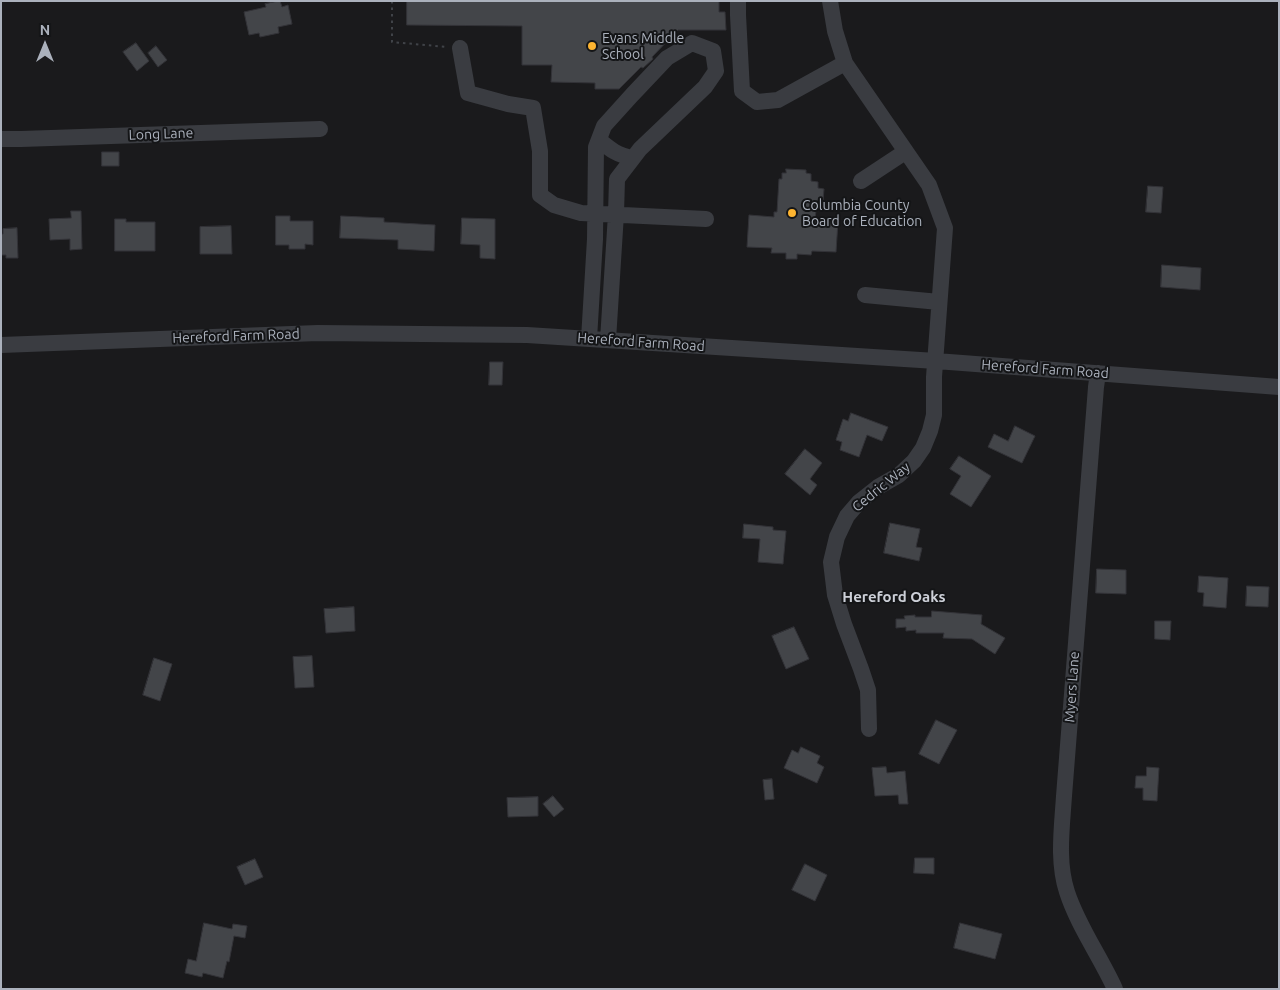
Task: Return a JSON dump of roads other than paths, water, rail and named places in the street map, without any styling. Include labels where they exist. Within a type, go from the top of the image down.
[{"type":"street","points":[[738,1],[742,91],[758,102],[778,100],[845,62]]},
{"type":"street","name":"Cedric Way","points":[[830,1],[835,31],[845,62],[929,185],[945,228],[939,302],[934,415],[930,431],[923,448],[914,461],[899,475],[878,487],[859,502],[847,516],[837,537],[831,562],[835,595],[868,690],[869,729]]},
{"type":"street","points":[[589,338],[596,147],[604,126],[632,95],[667,58],[692,43],[713,51],[716,71],[704,86],[640,149],[617,179],[608,340]]},
{"type":"street","points":[[460,48],[468,93],[508,104],[533,108],[540,151],[540,195],[554,205],[581,213],[706,219]]},
{"type":"street","name":"Long Lane","points":[[1,139],[320,129]]},
{"type":"street","points":[[599,140],[616,153],[633,158]]},
{"type":"street","points":[[861,181],[905,152]]},
{"type":"street","points":[[864,295],[939,302]]},
{"type":"street","name":"Hereford Farm Road","points":[[1,345],[318,333],[527,335],[936,361],[1279,388]]},
{"type":"street","name":"Myers Lane","points":[[1098,373],[1064,796],[1061,856],[1062,872],[1067,892],[1079,922],[1115,989]]},
{"type":"place","name":"Evans Middle School","points":[[592,46]]},
{"type":"place","name":"Columbia County Board of Education","points":[[792,213]]},
{"type":"district","name":"Hereford Oaks","points":[[894,597]]}]
